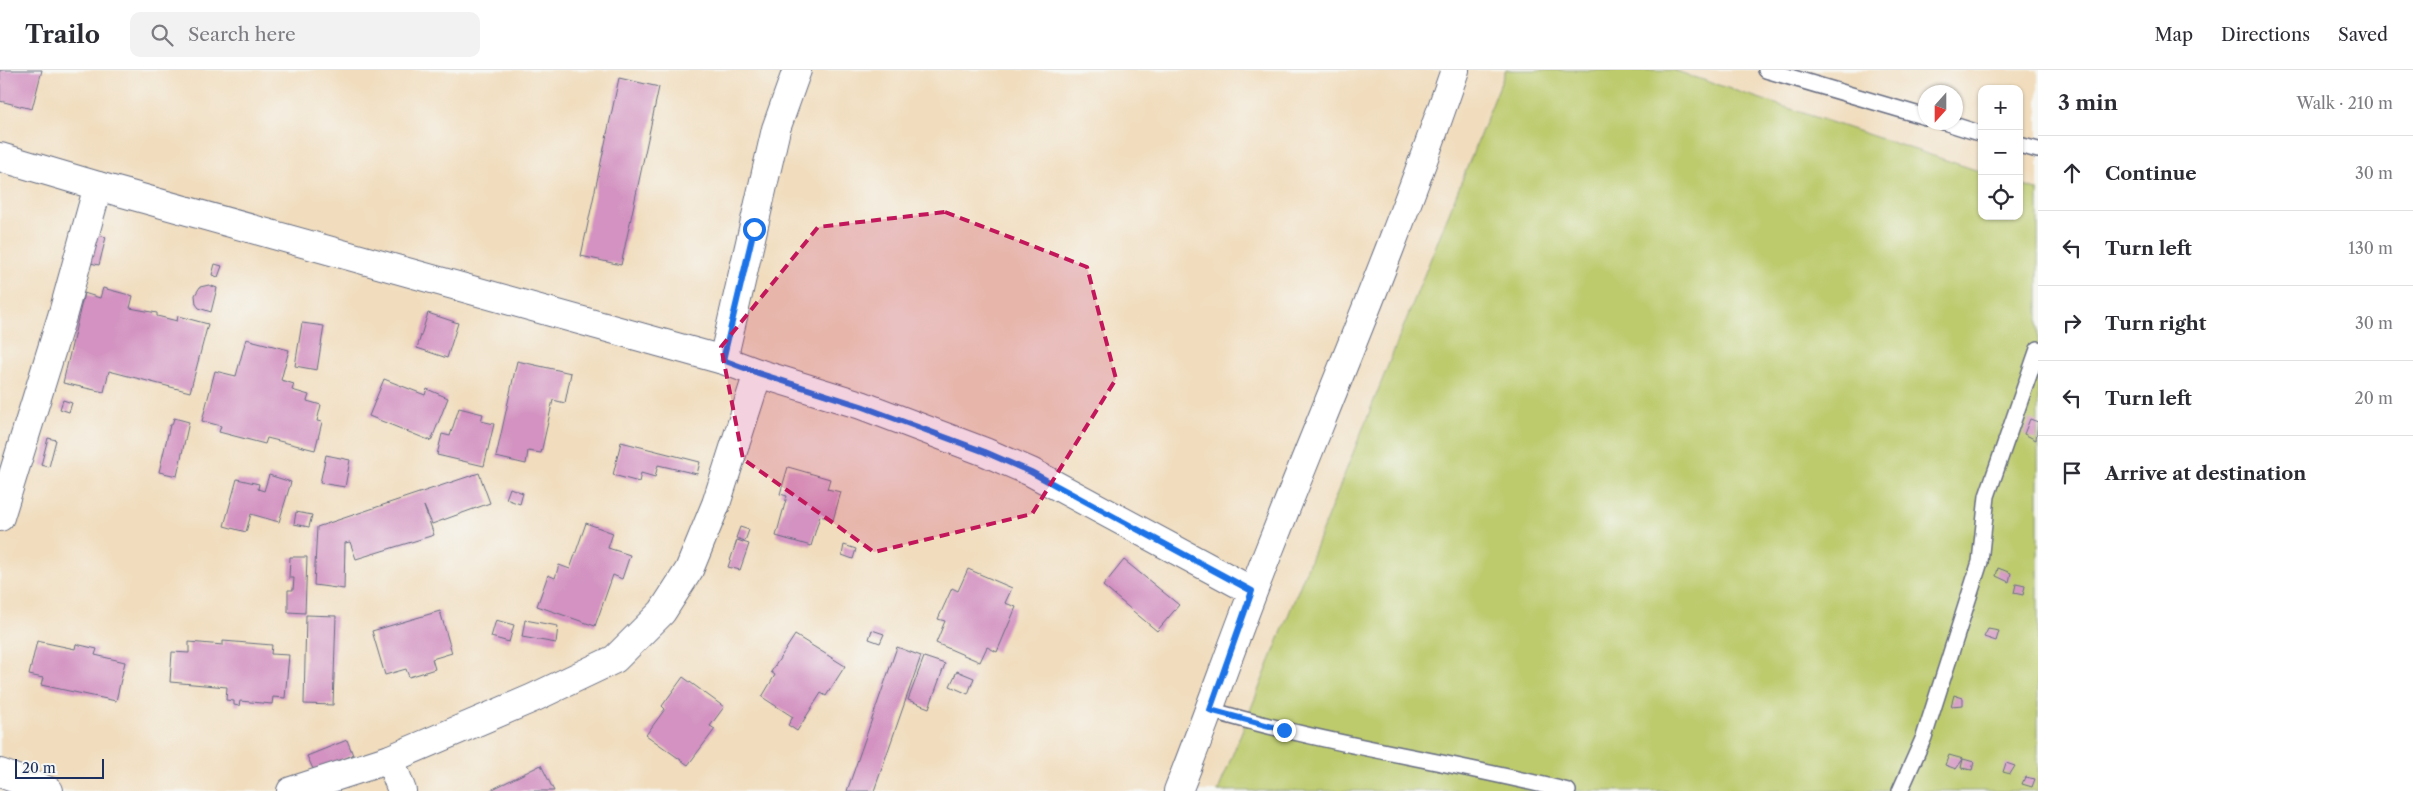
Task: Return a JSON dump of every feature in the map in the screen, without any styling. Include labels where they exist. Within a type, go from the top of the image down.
[{"type":"street","points":[[723,360],[776,128],[797,70]]},
{"type":"street","points":[[1178,791],[1210,710],[1252,591],[1422,167],[1455,70]]},
{"type":"street","points":[[0,157],[723,360],[861,406],[985,452],[1038,476],[1252,591]]},
{"type":"street","points":[[0,517],[64,313],[98,186]]},
{"type":"street","points":[[291,791],[390,759],[533,698],[615,659],[662,612],[689,570],[709,521],[758,373]]},
{"type":"street","points":[[390,759],[402,791]]},
{"type":"street","points":[[0,773],[49,791]]},
{"type":"lane","points":[[1766,70],[1918,115]]},
{"type":"lane","points":[[1963,128],[1978,133]]},
{"type":"lane","points":[[2023,146],[2038,150]]},
{"type":"lane","points":[[1900,791],[1924,737],[1980,562],[1987,496],[2038,349]]},
{"type":"lane","points":[[1210,710],[1334,742],[1504,775],[1568,791]]},
{"type":"highlighted area","points":[[945,212],[1087,267],[1116,379],[1032,514],[874,552],[743,459],[721,347],[818,227]]},
{"type":"green space","points":[[1506,70],[1673,70],[1978,171],[1978,220],[2023,220],[2023,185],[2038,191],[2038,791],[1218,791]]},
{"type":"building","points":[[0,70],[42,70],[32,109],[0,101]]},
{"type":"building","points":[[619,78],[659,87],[621,265],[581,256]]},
{"type":"building","points":[[94,234],[106,237],[99,265],[86,262]]},
{"type":"building","points":[[215,264],[222,266],[218,277],[212,275]]},
{"type":"building","points":[[209,285],[217,288],[211,312],[199,308],[196,304],[195,295],[200,287]]},
{"type":"building","points":[[103,288],[133,296],[130,308],[157,313],[157,316],[177,321],[178,316],[208,324],[190,392],[109,371],[104,392],[63,383],[84,293],[100,298]]},
{"type":"building","points":[[428,313],[458,323],[447,358],[417,348]]},
{"type":"building","points":[[302,323],[324,326],[317,370],[295,366]]},
{"type":"building","points":[[246,339],[289,350],[281,380],[294,384],[292,390],[309,395],[307,401],[321,405],[317,421],[322,422],[315,450],[267,438],[265,444],[219,432],[221,426],[202,421],[215,371],[236,376]]},
{"type":"building","points":[[517,361],[571,373],[565,403],[553,400],[541,453],[528,451],[526,464],[496,457]]},
{"type":"building","points":[[384,379],[425,395],[427,389],[448,398],[431,441],[369,416]]},
{"type":"building","points":[[63,400],[72,403],[69,412],[60,409]]},
{"type":"building","points":[[459,408],[483,414],[481,421],[494,424],[484,466],[437,455],[442,434],[450,436]]},
{"type":"building","points":[[174,418],[189,422],[177,476],[159,472],[170,425],[172,425]]},
{"type":"building","points":[[2030,419],[2038,422],[2036,440],[2024,434]]},
{"type":"building","points":[[48,438],[56,440],[49,467],[41,465]]},
{"type":"building","points":[[621,442],[700,462],[697,474],[658,465],[655,477],[641,473],[639,482],[613,475]]},
{"type":"building","points":[[326,455],[350,460],[345,487],[320,483]]},
{"type":"building","points":[[788,467],[830,479],[827,489],[841,492],[833,520],[820,516],[811,546],[776,536],[787,496],[780,494]]},
{"type":"building","points":[[479,473],[490,503],[432,524],[424,506],[434,535],[356,559],[350,542],[345,543],[344,589],[314,585],[317,527]]},
{"type":"building","points":[[269,475],[291,482],[279,522],[251,514],[246,532],[224,526],[237,479],[259,484],[258,489],[264,491]]},
{"type":"building","points":[[510,488],[523,493],[520,504],[506,499]]},
{"type":"building","points":[[296,512],[312,515],[309,527],[294,524]]},
{"type":"building","points":[[586,523],[613,533],[608,548],[630,555],[622,579],[613,575],[595,626],[537,606],[548,575],[555,578],[559,565],[570,569]]},
{"type":"building","points":[[740,527],[749,530],[745,541],[736,538]]},
{"type":"building","points":[[737,540],[749,544],[740,570],[728,567]]},
{"type":"building","points":[[844,545],[856,549],[853,559],[842,555]]},
{"type":"building","points":[[290,557],[307,557],[305,613],[288,612],[288,590],[293,590],[294,578],[289,578]]},
{"type":"building","points":[[1124,560],[1179,605],[1157,631],[1103,586]]},
{"type":"building","points":[[1998,568],[2011,573],[2009,582],[1996,576]]},
{"type":"building","points":[[968,569],[1012,588],[1005,603],[1016,607],[997,652],[987,647],[980,662],[936,643],[945,621],[938,619],[952,588],[958,591]]},
{"type":"building","points":[[2016,584],[2025,586],[2023,595],[2014,593]]},
{"type":"building","points":[[440,611],[452,653],[432,659],[435,669],[409,677],[406,669],[385,675],[372,631]]},
{"type":"building","points":[[306,615],[336,616],[333,705],[304,704]]},
{"type":"building","points":[[496,620],[514,625],[509,642],[491,637]]},
{"type":"building","points":[[525,620],[558,626],[556,643],[522,637]]},
{"type":"building","points":[[1988,629],[1999,631],[1996,641],[1984,637]]},
{"type":"building","points":[[872,630],[884,634],[880,643],[869,639]]},
{"type":"building","points":[[795,635],[845,666],[826,696],[821,693],[797,731],[788,725],[793,717],[762,697],[775,675],[771,672]]},
{"type":"building","points":[[37,641],[75,649],[76,644],[97,649],[95,655],[125,662],[116,701],[41,685],[43,678],[29,675]]},
{"type":"building","points":[[223,641],[272,645],[271,654],[289,655],[285,698],[273,697],[272,704],[240,701],[239,706],[234,705],[234,701],[226,700],[227,687],[170,682],[172,652],[189,653],[189,642],[223,645]]},
{"type":"building","points":[[897,647],[921,656],[874,791],[847,791]]},
{"type":"building","points":[[924,657],[945,664],[929,708],[908,700]]},
{"type":"building","points":[[957,671],[974,678],[968,694],[950,686]]},
{"type":"building","points":[[683,677],[724,707],[710,726],[715,729],[688,765],[646,735],[665,709],[662,706]]},
{"type":"building","points":[[1954,695],[1963,698],[1963,705],[1951,706]]},
{"type":"building","points":[[347,740],[353,755],[314,771],[307,756]]},
{"type":"building","points":[[1949,755],[1974,762],[1972,770],[1961,768],[1963,759],[1956,769],[1945,765]]},
{"type":"building","points":[[2006,763],[2015,766],[2010,774],[2003,772]]},
{"type":"building","points":[[541,765],[554,791],[489,791]]},
{"type":"building","points":[[2025,777],[2035,779],[2032,787],[2022,784]]},
{"type":"route","points":[[754,229],[723,360],[934,432],[1031,472],[1252,591],[1210,710],[1284,730]]}]
